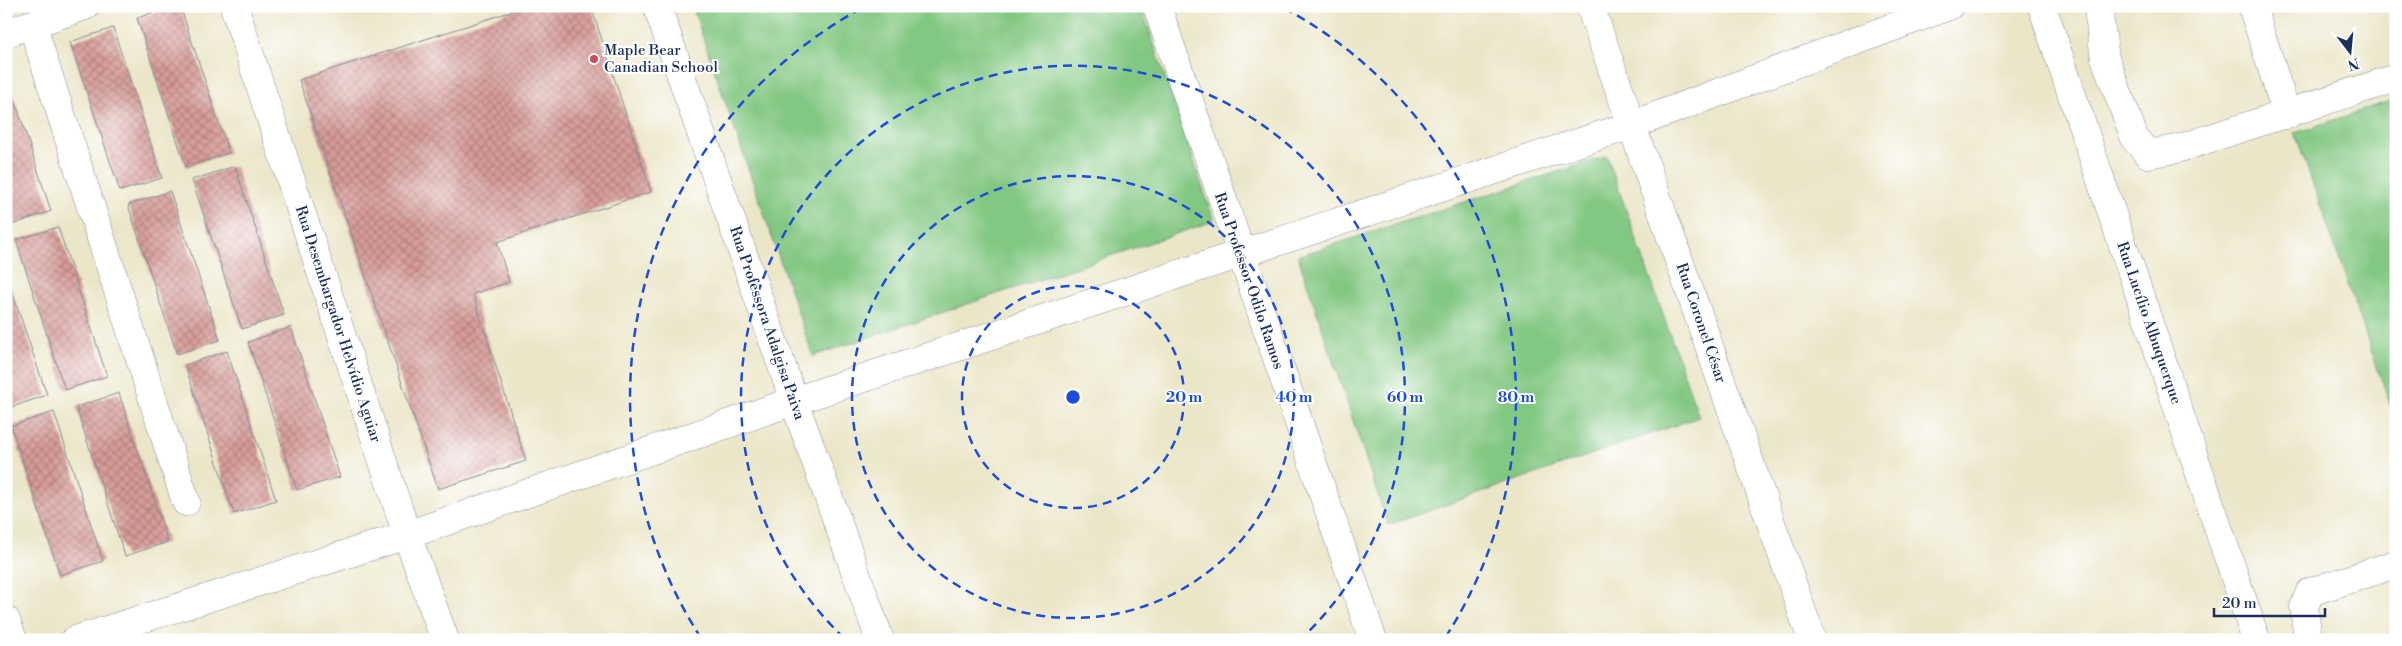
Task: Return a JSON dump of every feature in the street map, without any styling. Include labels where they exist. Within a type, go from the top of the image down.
[{"type":"street","points":[[6,33],[85,6]]},
{"type":"street","name":"Rua Desembargador Helvídio Aguiar","points":[[234,6],[407,535],[445,640]]},
{"type":"street","name":"Rua Professora Adalgisa Paiva","points":[[657,6],[794,402],[880,640]]},
{"type":"street","name":"Rua Professor Odilo Ramos","points":[[1157,6],[1372,640]]},
{"type":"street","name":"Rua Coronel César","points":[[1590,6],[1812,640]]},
{"type":"street","points":[[75,640],[407,535],[794,402],[1632,125],[1949,6]]},
{"type":"street","name":"Rua Lucílio Albuquerque","points":[[2042,6],[2256,640]]},
{"type":"street","points":[[2104,6],[2099,16],[2105,58],[2135,139],[2148,154],[2177,149],[2287,115],[2396,78]]},
{"type":"street","points":[[2252,6],[2287,115]]},
{"type":"street","points":[[32,24],[186,502]]},
{"type":"street","points":[[2308,640],[2304,607],[2310,592],[2396,564]]},
{"type":"street","points":[[6,620],[13,640]]},
{"type":"green space","points":[[692,6],[1141,6],[1214,221],[813,356]]},
{"type":"green space","points":[[2396,99],[2396,421],[2295,133]]},
{"type":"green space","points":[[1607,156],[1699,417],[1388,525],[1298,256]]},
{"type":"building","points":[[173,6],[180,6],[229,153],[186,167],[137,18]]},
{"type":"building","name":"Maple Bear Canadian School","points":[[528,6],[591,6],[651,192],[497,242],[509,282],[473,294],[526,461],[438,489],[299,80]]},
{"type":"building","points":[[113,28],[162,178],[120,191],[70,42]]},
{"type":"building","points":[[7,76],[51,211],[9,226],[6,218]]},
{"type":"building","points":[[235,166],[284,315],[242,329],[192,180]]},
{"type":"building","points":[[170,191],[220,340],[177,354],[128,205]]},
{"type":"building","points":[[58,227],[107,376],[65,390],[16,240]]},
{"type":"building","points":[[6,274],[47,395],[6,409]]},
{"type":"building","points":[[291,327],[340,477],[297,490],[248,342]]},
{"type":"building","points":[[227,351],[276,500],[234,514],[185,365]]},
{"type":"building","points":[[119,393],[168,542],[125,556],[76,407]]},
{"type":"building","points":[[54,412],[103,561],[60,575],[11,426]]},
{"type":"place","name":"Maple Bear Canadian School","points":[[594,59]]}]
